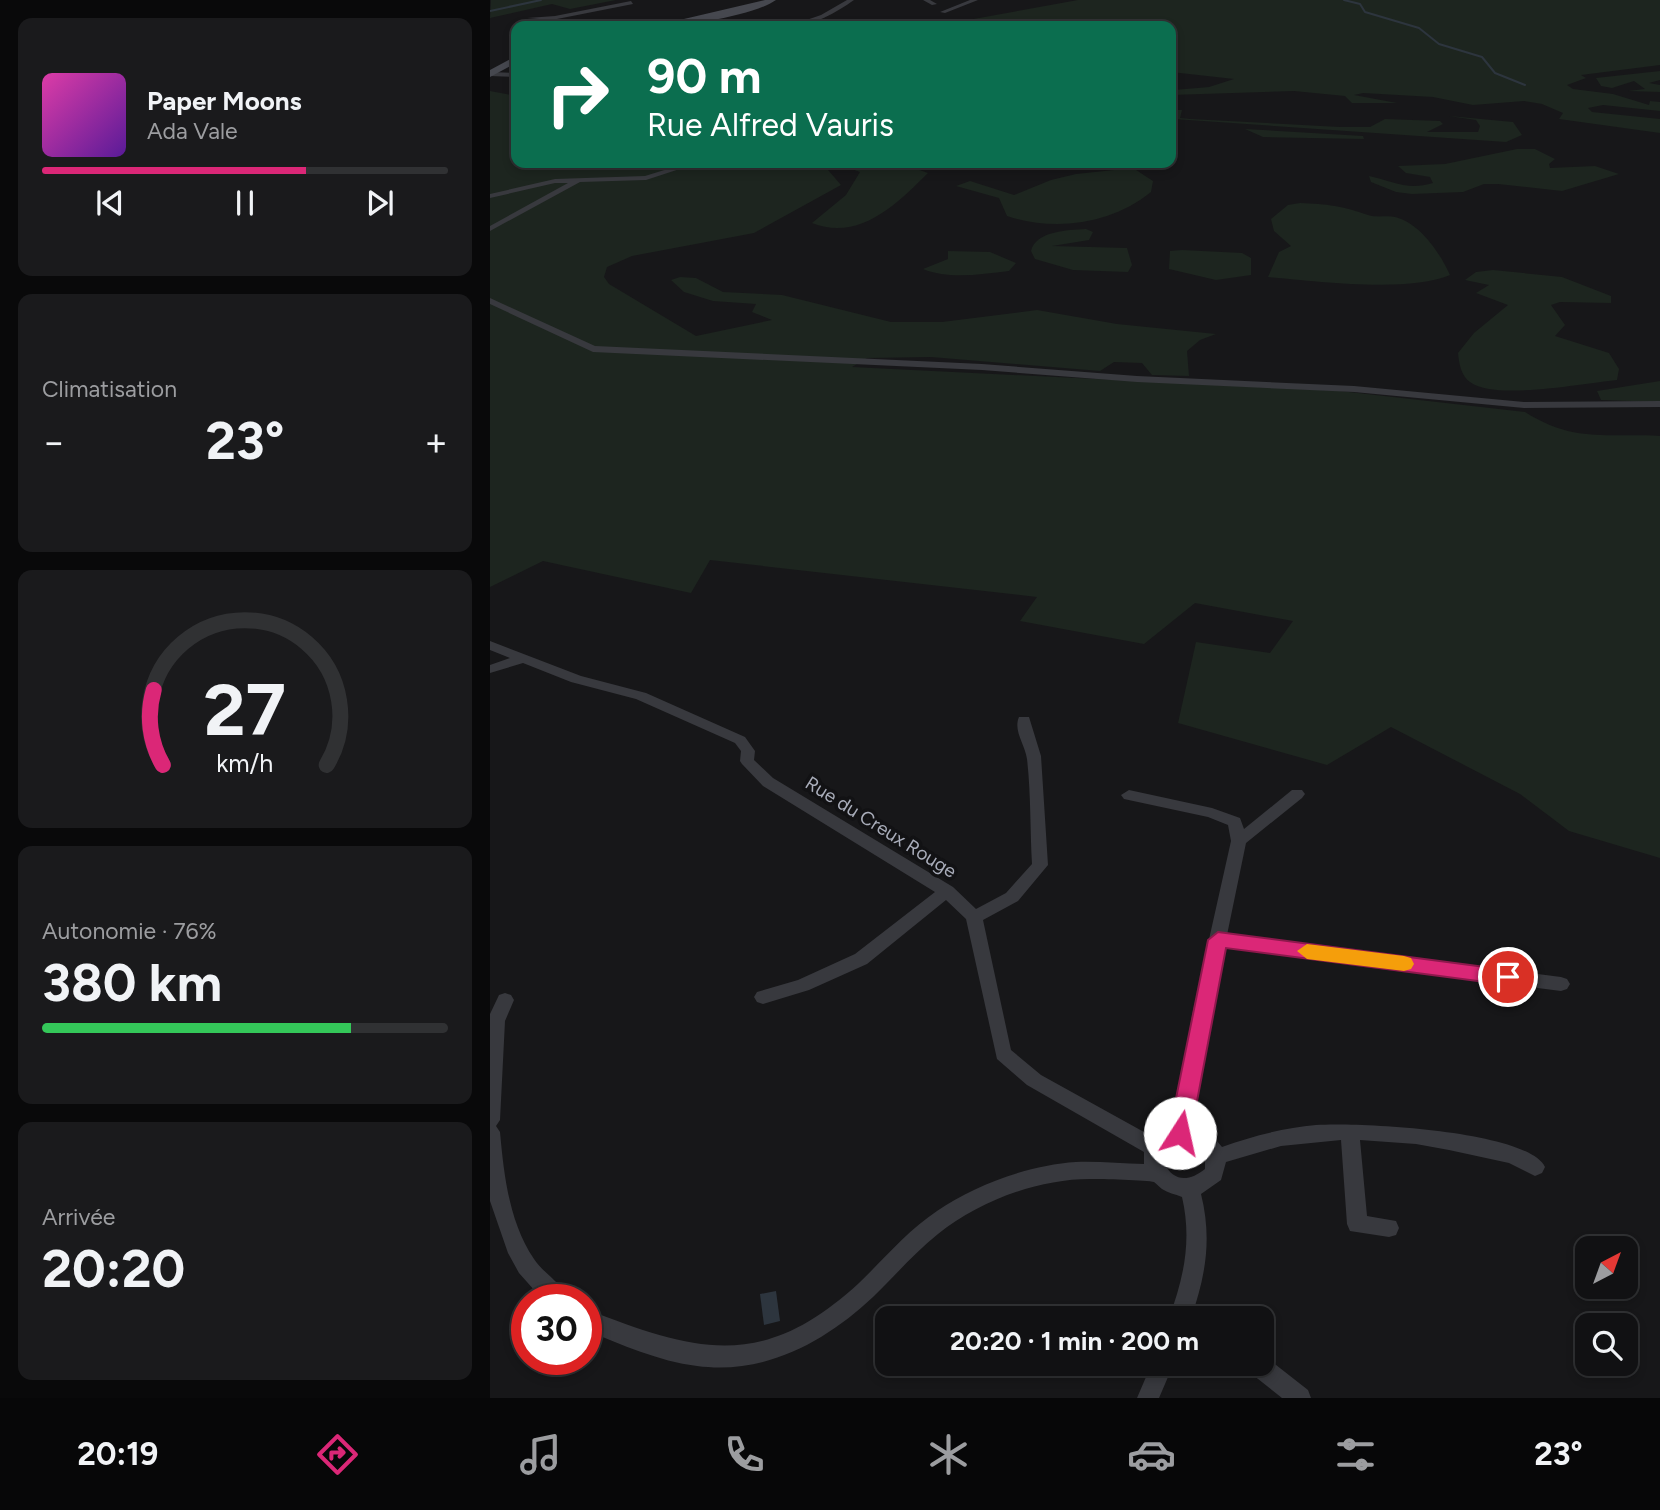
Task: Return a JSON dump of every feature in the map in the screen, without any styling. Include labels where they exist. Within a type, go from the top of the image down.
[{"type":"street","points":[[687,21],[760,6],[772,0]]},
{"type":"street","points":[[808,21],[823,16],[851,0]]},
{"type":"street","points":[[926,0],[934,4]]},
{"type":"street","points":[[943,12],[975,0]]},
{"type":"street","points":[[530,18],[555,18],[631,3]]},
{"type":"street","points":[[699,19],[707,21]]},
{"type":"street","points":[[492,72],[511,62]]},
{"type":"street","points":[[492,72],[511,74]]},
{"type":"street","points":[[490,196],[539,183],[639,179],[677,168]]},
{"type":"street","points":[[490,229],[579,180]]},
{"type":"street","points":[[490,301],[593,349],[754,355],[982,367],[1137,379],[1354,389],[1524,405],[1660,404]]},
{"type":"street","name":"Rue du Creux Rouge","points":[[490,645],[576,679],[641,696],[740,740],[748,751],[747,761],[768,782],[947,891],[974,917]]},
{"type":"street","points":[[490,669],[523,658]]},
{"type":"street","points":[[1024,720],[1025,732],[1034,756],[1040,865],[1012,897],[974,917],[1003,1054],[1034,1080],[1155,1148]]},
{"type":"street","points":[[1239,841],[1297,794]]},
{"type":"street","points":[[1129,795],[1212,813],[1235,822],[1239,841],[1180,1133]]},
{"type":"street","points":[[763,998],[803,985],[861,959],[947,891]]},
{"type":"street","points":[[1218,940],[1560,984]]},
{"type":"street","points":[[490,1120],[496,1021],[505,1000]]},
{"type":"street","points":[[490,1132],[494,1184],[508,1227],[529,1271],[542,1284]]},
{"type":"street","points":[[1180,1133],[1190,1133],[1207,1142],[1217,1157],[1217,1166],[1208,1181],[1189,1189],[1171,1185],[1157,1173],[1153,1157],[1155,1148],[1170,1135],[1180,1133]]},
{"type":"street","points":[[1217,1157],[1265,1140],[1350,1133],[1438,1138],[1518,1155],[1535,1167]]},
{"type":"street","points":[[1350,1133],[1357,1224],[1389,1228]]},
{"type":"street","points":[[602,1326],[631,1340],[673,1353],[718,1359],[746,1357],[781,1347],[823,1325],[866,1290],[897,1254],[931,1225],[989,1194],[1033,1179],[1073,1171],[1157,1173]]},
{"type":"street","points":[[1185,1306],[1197,1274],[1197,1225],[1189,1189]]},
{"type":"street","points":[[1148,1398],[1157,1376]]},
{"type":"street","points":[[1272,1376],[1300,1398]]},
{"type":"shaded area","points":[[491,0],[616,0],[570,9],[552,4],[490,18]]},
{"type":"shaded area","points":[[1078,0],[1660,0],[1660,65],[1581,75],[1586,78],[1567,85],[1573,89],[1613,94],[1649,105],[1650,101],[1660,102],[1660,111],[1603,105],[1588,108],[1592,112],[1660,119],[1660,133],[1559,119],[1563,113],[1542,104],[1524,101],[1473,105],[1433,97],[1363,93],[1354,95],[1397,103],[1352,103],[1345,96],[1294,91],[1176,95],[1176,90],[1209,87],[1234,79],[1176,73],[1176,21],[962,21]]},
{"type":"shaded area","points":[[1660,71],[1660,80],[1649,83],[1660,85],[1660,92],[1628,91],[1645,89],[1634,81],[1612,88],[1601,86],[1596,78]]},
{"type":"shaded area","points":[[490,91],[511,95],[511,168],[826,168],[841,185],[754,233],[632,256],[607,267],[604,277],[609,284],[696,336],[772,320],[752,312],[756,304],[713,301],[684,292],[671,280],[680,277],[696,278],[723,292],[782,295],[891,322],[942,322],[1037,310],[1117,324],[1216,334],[1200,340],[1187,351],[1189,376],[1152,375],[1142,363],[1114,362],[1100,371],[931,357],[867,358],[852,367],[1340,391],[1525,412],[1543,422],[1575,432],[1660,436],[1660,858],[1569,831],[1520,794],[1391,727],[1327,765],[1178,723],[1196,642],[1270,653],[1293,621],[1195,603],[1144,644],[1020,621],[1037,597],[710,560],[691,593],[543,561],[490,587]]},
{"type":"shaded area","points":[[1176,110],[1182,110],[1180,118],[1340,127],[1370,127],[1385,119],[1440,121],[1443,124],[1427,132],[1478,132],[1480,126],[1476,120],[1449,116],[1513,122],[1522,135],[1506,142],[1176,119]]},
{"type":"shaded area","points":[[1245,129],[1363,136],[1364,139],[1263,137]]},
{"type":"shaded area","points":[[1517,149],[1535,149],[1555,159],[1549,164],[1550,168],[1595,166],[1619,174],[1562,191],[1484,184],[1463,192],[1412,194],[1396,192],[1371,182],[1369,176],[1400,184],[1424,185],[1433,183],[1430,177],[1406,173],[1398,166],[1445,164]]},
{"type":"shaded area","points":[[849,168],[914,168],[928,173],[890,207],[861,224],[846,228],[829,228],[812,223],[846,195],[860,172]]},
{"type":"shaded area","points":[[1133,168],[1153,181],[1151,192],[1136,203],[1101,218],[1063,224],[1044,224],[1007,216],[999,198],[956,186],[970,181],[1014,195],[1051,180],[1076,174]]},
{"type":"shaded area","points":[[1300,203],[1335,206],[1371,216],[1392,216],[1404,220],[1428,240],[1450,275],[1432,280],[1386,285],[1268,277],[1279,252],[1291,246],[1274,231],[1271,219],[1288,205]]},
{"type":"shaded area","points":[[1086,229],[1093,232],[1089,240],[1052,246],[1127,248],[1132,265],[1128,272],[1073,270],[1035,259],[1031,251],[1039,239],[1046,236],[1062,231]]},
{"type":"shaded area","points":[[948,251],[990,252],[1016,263],[1009,271],[977,275],[944,274],[923,269],[948,259]]},
{"type":"shaded area","points":[[1170,251],[1242,253],[1251,258],[1251,275],[1216,280],[1169,269]]},
{"type":"shaded area","points":[[1493,270],[1562,277],[1611,296],[1611,303],[1560,302],[1551,305],[1565,325],[1555,336],[1609,353],[1619,369],[1617,380],[1519,391],[1482,387],[1470,382],[1461,369],[1458,353],[1474,333],[1508,305],[1476,293],[1489,285],[1465,280],[1476,272]]},
{"type":"shaded area","points":[[1660,381],[1660,402],[1601,400],[1597,391]]},
{"type":"shaded area","points":[[776,1291],[780,1321],[764,1325],[760,1294]]},
{"type":"waterway","points":[[490,11],[541,0]]},
{"type":"waterway","points":[[1344,0],[1360,4],[1365,12],[1419,28],[1439,44],[1482,57],[1495,73],[1525,85]]},
{"type":"slow traffic","points":[[1307,951],[1404,964]]},
{"type":"route","points":[[1180,1133],[1218,940],[1508,977]]}]
